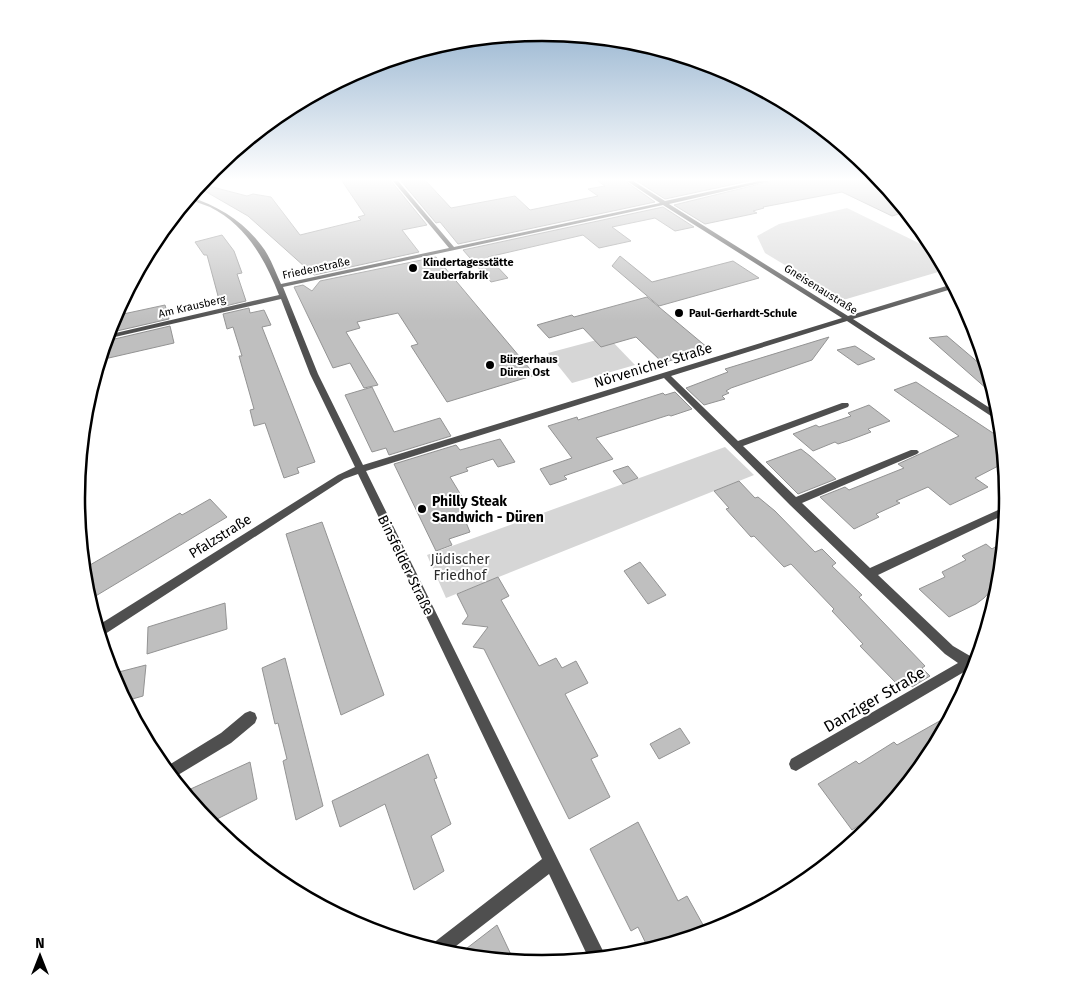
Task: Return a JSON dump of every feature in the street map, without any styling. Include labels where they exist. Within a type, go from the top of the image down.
[{"type":"street","name":"Binsfelder Straße","points":[[241,227],[258,246],[279,286],[314,374],[595,952]]},
{"type":"street","points":[[435,227],[453,249]]},
{"type":"street","name":"Friedenstraße","points":[[279,286],[555,227]]},
{"type":"street","name":"Gneisenaustraße","points":[[703,227],[991,413]]},
{"type":"street","name":"Nörvenicher Straße","points":[[360,469],[948,288]]},
{"type":"street","name":"Am Krausberg","points":[[115,336],[283,296]]},
{"type":"street","name":"Danziger Straße","points":[[665,375],[794,502],[949,650],[968,662]]},
{"type":"street","points":[[736,445],[845,405]]},
{"type":"street","points":[[794,502],[914,452]]},
{"type":"street","name":"Pfalzstraße","points":[[104,628],[341,478],[360,469]]},
{"type":"street","points":[[869,574],[998,514]]},
{"type":"street","name":"Danziger Straße","points":[[796,764],[966,669]]},
{"type":"street","points":[[175,769],[226,738],[250,718]]},
{"type":"street","points":[[445,944],[551,862]]},
{"type":"green space","points":[[773,227],[887,227],[923,245],[939,272],[843,300],[765,253],[757,236]]},
{"type":"green space","points":[[608,337],[635,365],[572,383],[548,353]]},
{"type":"green space","name":"Jüdischer Friedhof","points":[[725,447],[754,475],[446,598],[427,555]]},
{"type":"building","points":[[261,227],[294,227],[300,235],[331,227],[415,227],[402,230],[419,252],[314,275]]},
{"type":"building","points":[[444,227],[535,227],[458,244]]},
{"type":"building","points":[[568,227],[613,227],[631,241],[599,248],[583,235],[488,257],[508,278],[491,282],[463,250]]},
{"type":"building","points":[[670,227],[692,227],[675,231]]},
{"type":"building","points":[[222,235],[234,251],[242,273],[237,274],[246,301],[221,307],[207,255],[204,255],[195,242]]},
{"type":"building","points":[[620,256],[652,282],[733,261],[759,278],[659,306],[612,266]]},
{"type":"building","points":[[436,257],[535,375],[447,402],[411,346],[418,344],[398,313],[357,322],[360,328],[346,332],[378,385],[364,388],[350,363],[333,368],[294,287],[303,285],[312,291],[320,281]]},
{"type":"building","points":[[647,297],[708,348],[663,363],[636,337],[601,347],[583,328],[549,338],[537,325],[572,315],[574,317]]},
{"type":"building","points":[[165,305],[169,319],[117,331],[124,314]]},
{"type":"building","points":[[249,308],[250,313],[264,310],[271,325],[262,327],[315,462],[297,468],[299,473],[284,478],[265,423],[254,426],[250,410],[254,409],[239,356],[242,356],[233,327],[227,329],[223,314]]},
{"type":"building","points":[[170,326],[174,343],[107,358],[114,339]]},
{"type":"building","points":[[947,336],[978,362],[985,387],[929,338]]},
{"type":"building","points":[[829,337],[812,360],[731,388],[726,391],[729,393],[722,396],[725,399],[704,405],[686,388],[728,372],[725,369]]},
{"type":"building","points":[[855,346],[875,359],[858,365],[837,350]]},
{"type":"building","points":[[916,382],[994,434],[998,466],[975,478],[988,487],[950,505],[928,487],[896,501],[900,503],[876,514],[879,517],[854,529],[820,497],[845,487],[849,490],[904,468],[898,464],[959,436],[894,390]]},
{"type":"building","points":[[372,387],[394,432],[440,418],[451,436],[389,455],[386,448],[372,452],[345,395]]},
{"type":"building","points":[[675,392],[692,409],[596,438],[613,459],[564,476],[567,479],[550,485],[540,469],[572,458],[548,426],[577,417],[578,420],[663,393],[665,395]]},
{"type":"building","points":[[869,405],[890,421],[868,429],[871,432],[838,444],[835,442],[813,451],[793,434],[816,425],[819,427],[851,416],[848,413]]},
{"type":"building","points":[[500,439],[515,462],[498,467],[493,459],[466,468],[468,471],[450,477],[467,505],[460,508],[470,532],[449,539],[452,545],[436,551],[394,464],[456,445],[460,450]]},
{"type":"building","points":[[801,449],[836,479],[798,494],[766,462]]},
{"type":"building","points":[[628,466],[638,478],[623,484],[613,471]]},
{"type":"building","points":[[739,481],[755,498],[758,497],[775,511],[815,552],[822,549],[836,563],[832,566],[862,595],[859,597],[925,666],[922,668],[930,676],[912,687],[904,678],[896,683],[860,646],[863,644],[832,611],[834,609],[791,564],[784,567],[754,536],[751,537],[726,509],[729,508],[714,491]]},
{"type":"building","points":[[210,499],[227,517],[96,596],[90,565],[180,513],[182,515]]},
{"type":"building","points":[[322,522],[384,695],[341,715],[286,534]]},
{"type":"building","points":[[986,544],[992,549],[996,546],[989,593],[976,604],[949,617],[919,589],[945,577],[942,572],[966,560],[962,556]]},
{"type":"building","points":[[640,562],[666,595],[648,604],[624,571]]},
{"type":"building","points":[[498,577],[509,596],[501,600],[539,666],[556,658],[562,668],[576,661],[588,683],[565,694],[598,756],[591,759],[610,797],[569,819],[484,649],[473,647],[488,627],[462,624],[468,616],[457,594]]},
{"type":"building","points":[[225,603],[227,629],[147,654],[148,627]]},
{"type":"building","points":[[285,658],[323,806],[296,820],[283,761],[287,759],[278,723],[275,724],[262,668]]},
{"type":"building","points":[[146,665],[143,696],[132,699],[120,672]]},
{"type":"building","points":[[941,720],[922,752],[904,776],[865,821],[852,830],[818,784],[856,761],[859,764],[894,742],[897,745]]},
{"type":"building","points":[[680,728],[690,743],[659,759],[650,744]]},
{"type":"building","points":[[428,754],[437,778],[434,779],[451,824],[431,836],[444,871],[414,890],[385,804],[340,827],[332,801]]},
{"type":"building","points":[[250,762],[257,799],[217,819],[191,789]]},
{"type":"building","points":[[638,822],[678,901],[687,896],[703,925],[645,943],[638,927],[631,931],[590,849]]},
{"type":"building","points":[[497,925],[511,954],[482,951],[467,948]]},
{"type":"place","name":"Kindertagesstätte Zauberfabrik","points":[[413,268]]},
{"type":"place","name":"Paul-Gerhardt-Schule","points":[[679,313]]},
{"type":"place","name":"Bürgerhaus Düren Ost","points":[[490,365]]},
{"type":"place","name":"Philly Steak Sandwich - Düren","points":[[422,509]]}]
